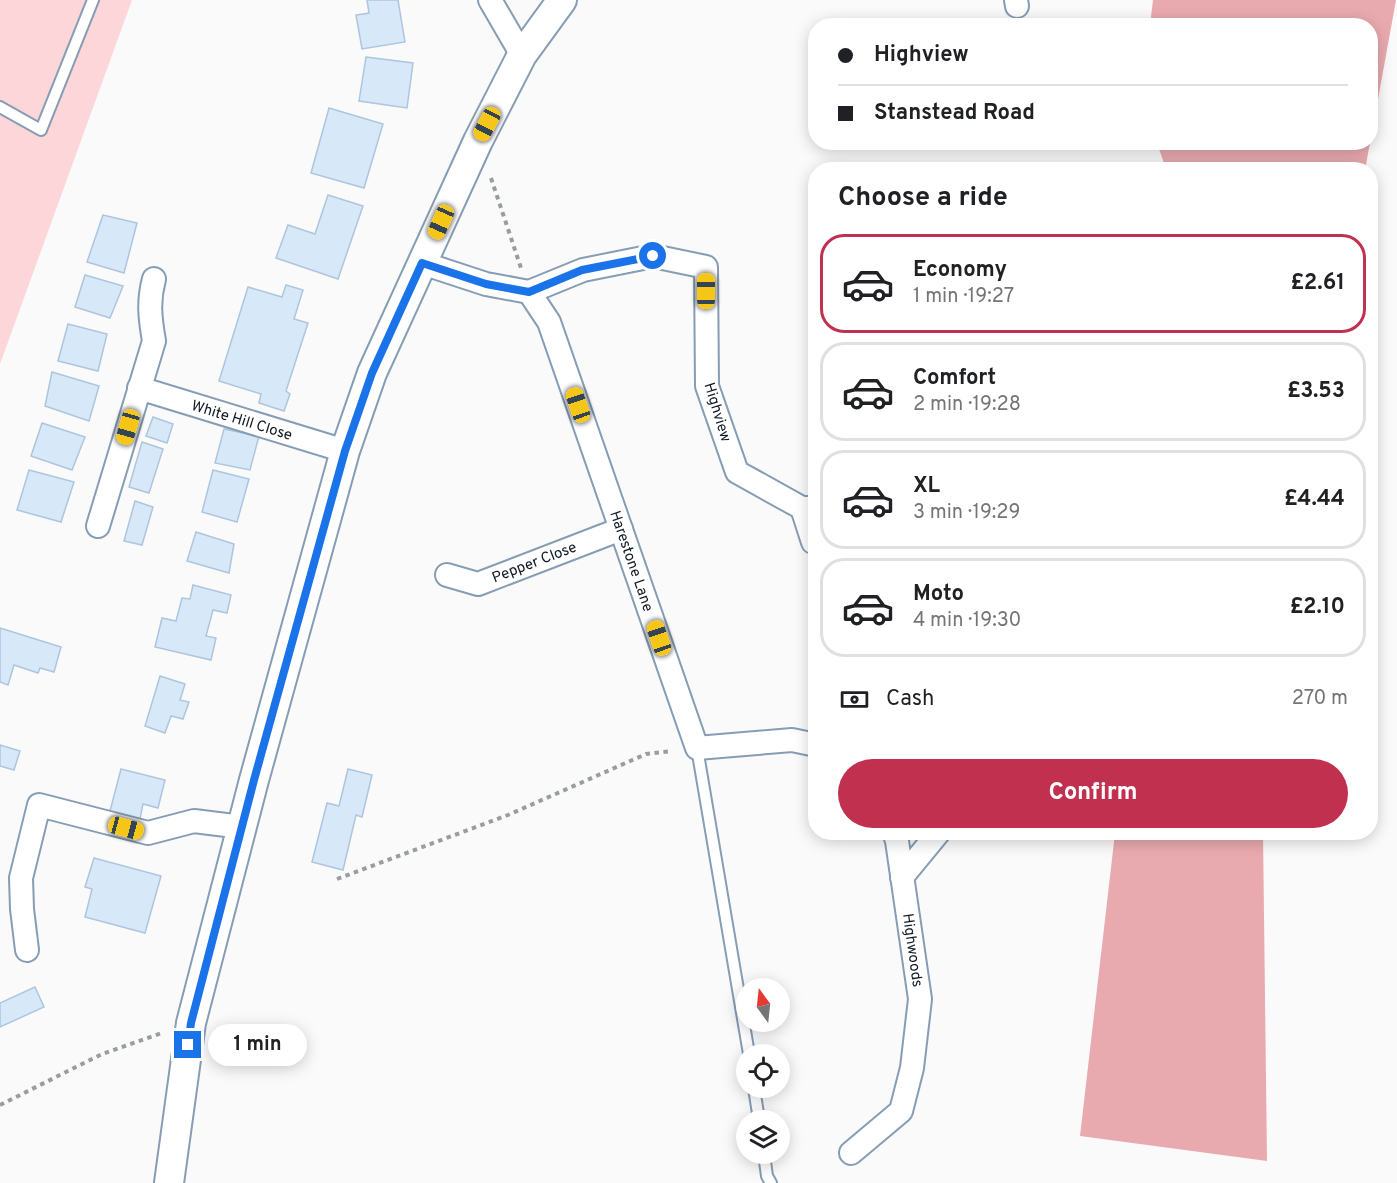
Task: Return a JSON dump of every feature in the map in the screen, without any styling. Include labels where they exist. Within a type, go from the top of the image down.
[{"type":"street","points":[[490,0],[522,55]]},
{"type":"street","points":[[169,1183],[191,1023],[254,780],[345,451],[372,373],[478,141],[522,55],[562,0]]},
{"type":"street","name":"Highview","points":[[529,292],[582,270],[653,256],[706,267],[707,386],[737,472],[808,508]]},
{"type":"street","points":[[422,263],[486,284],[529,292]]},
{"type":"street","points":[[98,526],[154,340],[150,315],[150,294],[154,279]]},
{"type":"street","name":"Harestone Lane","points":[[529,292],[549,322],[697,748]]},
{"type":"street","name":"White Hill Close","points":[[139,388],[345,451]]},
{"type":"street","name":"Pepper Close","points":[[447,575],[478,584],[621,529]]},
{"type":"street","points":[[697,748],[792,740],[808,743]]},
{"type":"street","points":[[27,950],[21,878],[39,805],[148,833],[194,821],[242,827]]},
{"type":"street","name":"Highwoods","points":[[851,1153],[901,1111],[912,1068],[920,999],[897,840]]},
{"type":"street","points":[[902,877],[932,840]]},
{"type":"lane","points":[[0,107],[41,130],[93,0]]},
{"type":"lane","name":"Harestone Lane","points":[[697,748],[747,1044]]},
{"type":"lane","points":[[765,1164],[767,1176],[771,1183]]},
{"type":"path","points":[[490,173],[529,292]]},
{"type":"path","points":[[337,879],[508,815],[646,754],[697,748]]},
{"type":"path","points":[[0,1105],[102,1054],[191,1023]]},
{"type":"shaded area","points":[[0,0],[132,0],[0,364]]},
{"type":"shaded area","points":[[1153,0],[1396,0],[1378,99],[1378,18],[1151,18]]},
{"type":"shaded area","points":[[1160,150],[1369,150],[1366,162],[1164,162]]},
{"type":"shaded area","points":[[1114,840],[1263,840],[1267,1161],[1080,1136]]},
{"type":"building","points":[[367,0],[398,0],[405,42],[362,49],[356,15],[369,13]]},
{"type":"building","points":[[366,57],[413,63],[407,108],[359,101]]},
{"type":"building","points":[[329,108],[383,124],[364,188],[311,173]]},
{"type":"building","points":[[328,195],[363,206],[338,279],[276,258],[288,225],[315,234]]},
{"type":"building","points":[[103,215],[137,223],[124,273],[87,262]]},
{"type":"building","points":[[85,275],[123,286],[110,318],[75,307]]},
{"type":"building","points":[[286,285],[303,290],[294,319],[308,323],[286,391],[290,394],[284,411],[259,403],[261,394],[219,381],[248,287],[282,297]]},
{"type":"building","points":[[68,324],[107,334],[98,371],[58,361]]},
{"type":"building","points":[[52,372],[99,386],[89,421],[45,406]]},
{"type":"building","points":[[153,417],[173,424],[167,443],[146,436]]},
{"type":"building","points":[[42,423],[85,437],[72,470],[31,456]]},
{"type":"building","points":[[224,429],[259,436],[250,470],[215,463]]},
{"type":"building","points":[[142,442],[163,449],[149,493],[129,487]]},
{"type":"building","points":[[29,470],[74,482],[61,522],[17,510]]},
{"type":"building","points":[[213,470],[249,479],[237,522],[202,512]]},
{"type":"building","points":[[135,501],[153,507],[142,545],[124,541]]},
{"type":"building","points":[[196,532],[234,544],[229,573],[187,561]]},
{"type":"building","points":[[193,585],[231,595],[227,613],[213,610],[206,636],[216,638],[211,660],[155,647],[162,618],[176,621],[182,598],[190,599]]},
{"type":"building","points":[[0,628],[61,647],[54,672],[40,668],[38,673],[14,665],[8,685],[0,682]]},
{"type":"building","points":[[160,676],[185,684],[180,700],[189,702],[183,719],[171,716],[165,733],[145,726]]},
{"type":"building","points":[[0,745],[20,751],[14,770],[0,766]]},
{"type":"building","points":[[121,769],[165,780],[158,808],[143,804],[140,819],[110,811]]},
{"type":"building","points":[[348,769],[372,775],[362,817],[356,815],[343,870],[312,862],[327,803],[339,806]]},
{"type":"building","points":[[94,858],[161,876],[145,933],[85,917],[92,889],[85,887]]},
{"type":"building","points":[[35,987],[44,1007],[0,1027],[0,1003]]},
{"type":"route","points":[[188,1045],[191,1023],[254,780],[345,451],[372,373],[422,263],[486,284],[529,292],[582,270],[653,256]]}]
